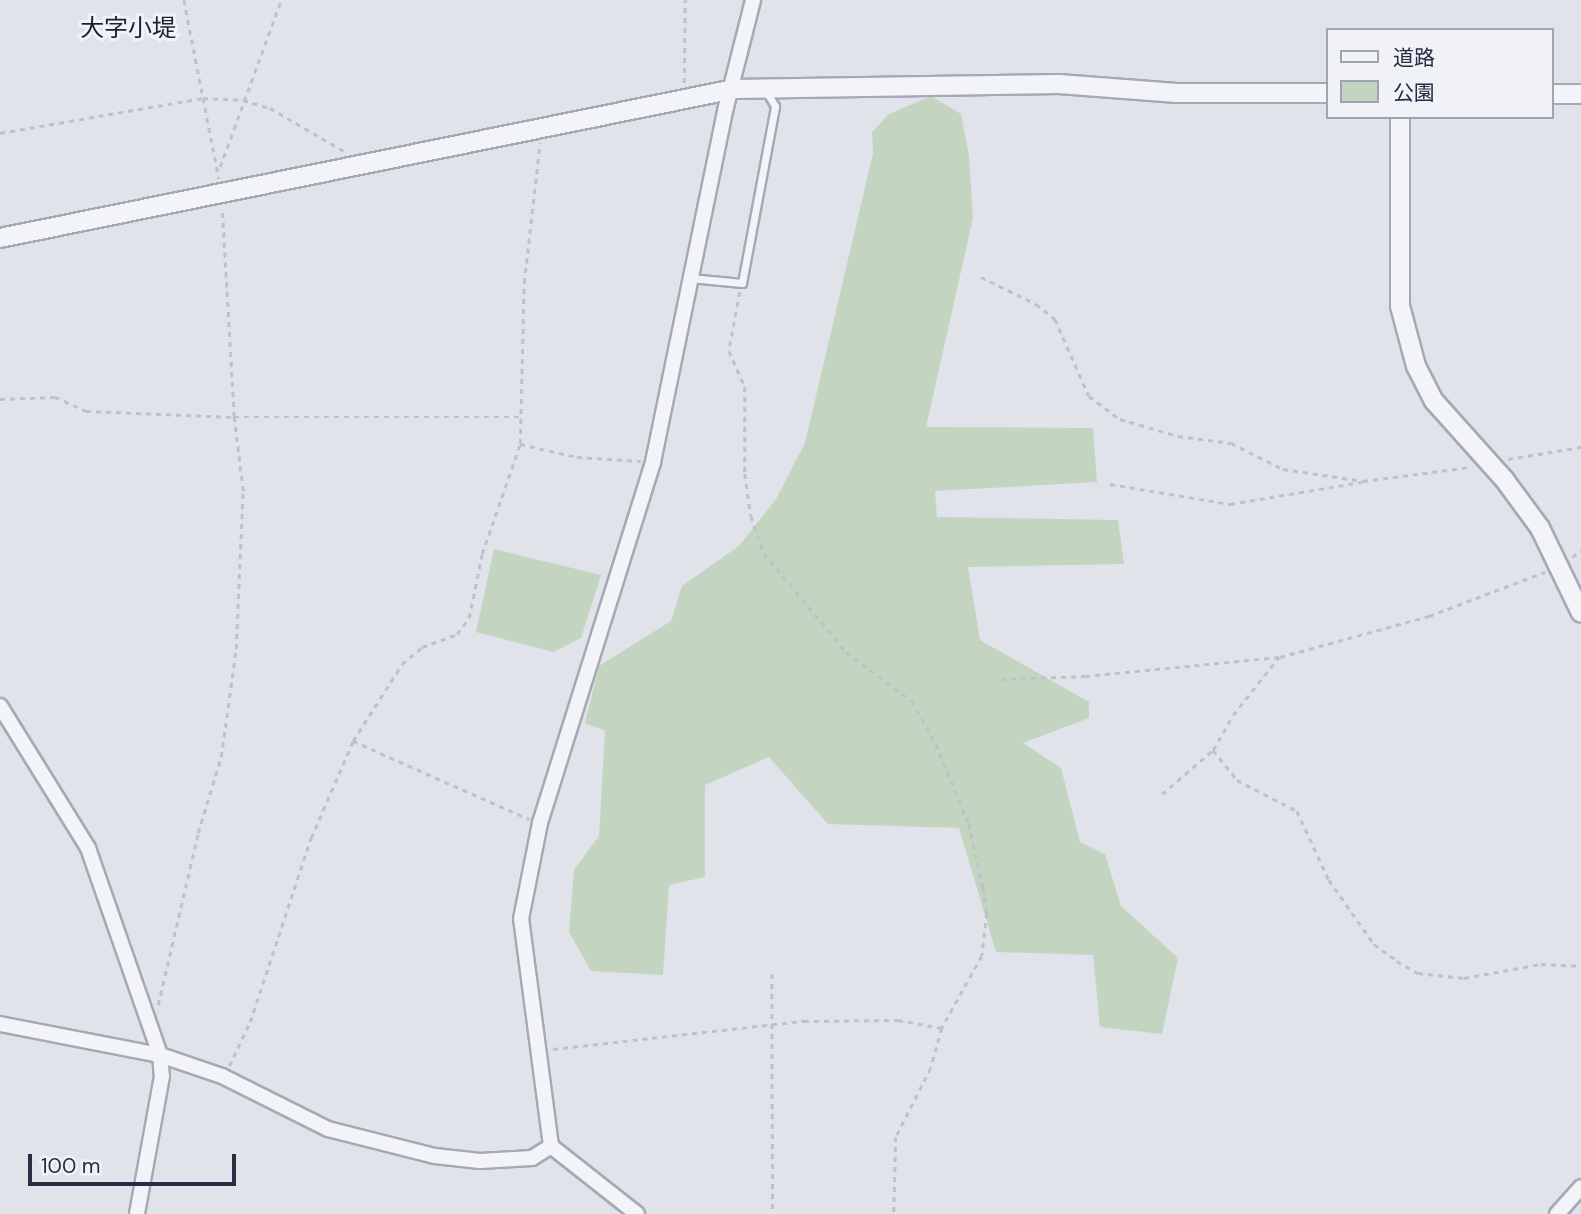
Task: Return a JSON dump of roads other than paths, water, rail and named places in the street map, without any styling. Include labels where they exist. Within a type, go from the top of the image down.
[{"type":"street","points":[[637,1214],[551,1146],[536,1051],[521,919],[540,823],[653,462],[726,107],[734,89],[753,0]]},
{"type":"street","points":[[0,237],[734,89],[1059,83],[1177,93],[1326,93]]},
{"type":"street","points":[[1553,94],[1581,94]]},
{"type":"street","points":[[1400,119],[1400,306],[1416,366],[1434,401],[1504,478],[1560,564],[1581,613]]},
{"type":"street","points":[[0,706],[88,848],[160,1055],[162,1076],[137,1214]]},
{"type":"street","points":[[0,1024],[160,1055],[222,1076],[328,1129],[435,1156],[456,1160],[522,1159],[551,1146]]},
{"type":"street","points":[[1557,1214],[1581,1187]]},
{"type":"lane","points":[[690,278],[741,283],[775,106],[766,90]]},
{"type":"district","name":"大字小堤","points":[[128,28]]}]
